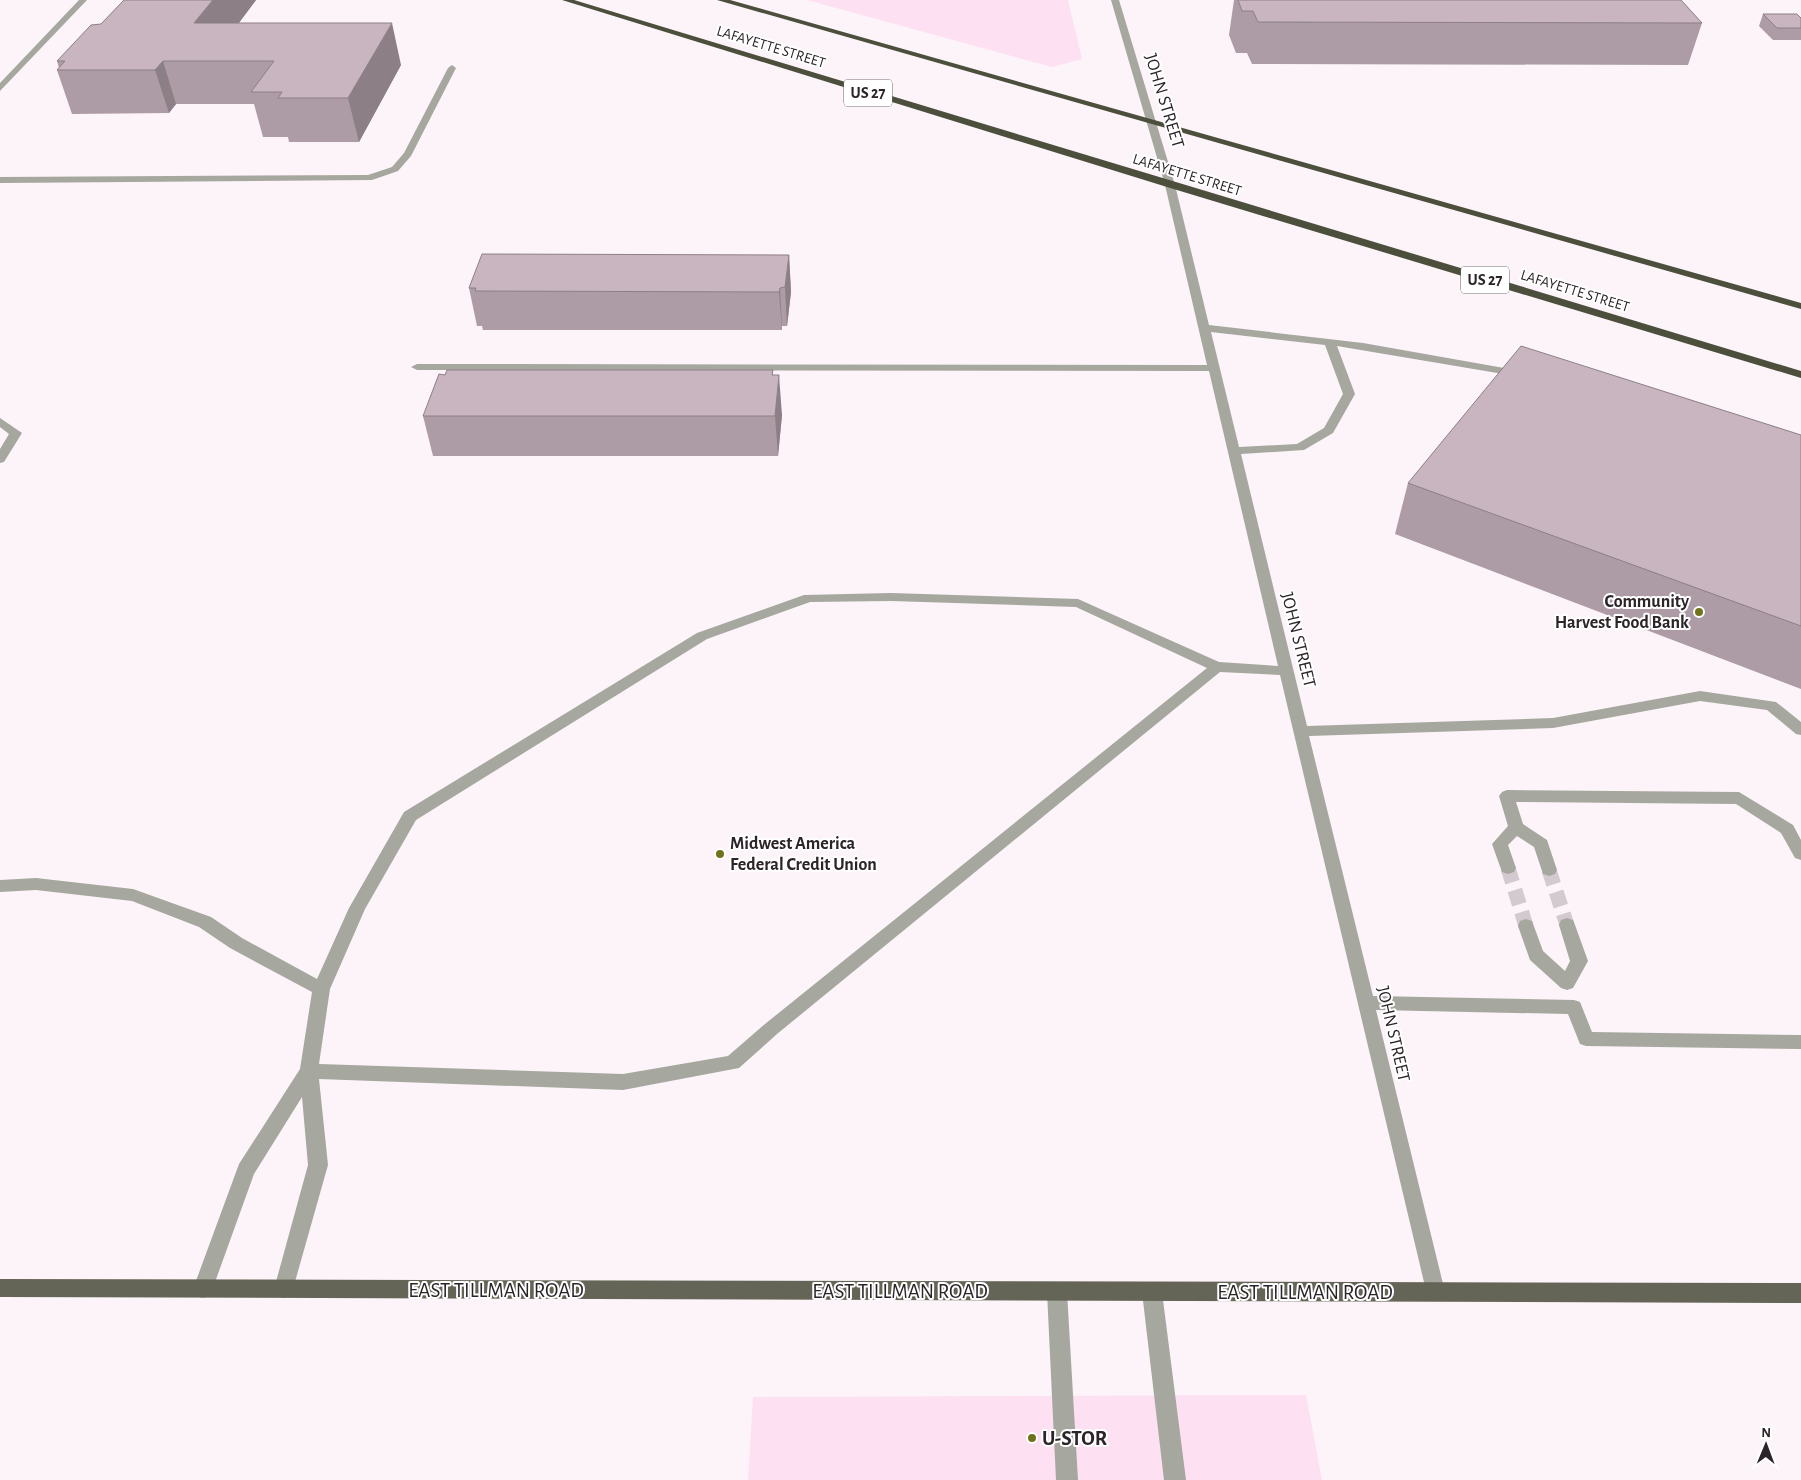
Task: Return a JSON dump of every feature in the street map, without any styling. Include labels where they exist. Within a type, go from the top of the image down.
[{"type":"highway","name":"LAFAYETTE STREET","points":[[566,0],[1170,185],[1801,374]]},
{"type":"highway","name":"LAFAYETTE STREET","points":[[721,0],[1801,306]]},
{"type":"main road","name":"EAST TILLMAN ROAD","points":[[0,1288],[1801,1293]]},
{"type":"street","points":[[0,88],[83,0]]},
{"type":"street","name":"JOHN STREET","points":[[1115,0],[1149,121],[1170,185],[1435,1292]]},
{"type":"street","points":[[0,180],[369,178],[395,169],[408,154],[452,68]]},
{"type":"street","points":[[1204,328],[1262,333],[1464,363],[1531,376]]},
{"type":"street","points":[[1233,451],[1300,447],[1329,430],[1349,394],[1330,343]]},
{"type":"street","points":[[417,367],[1214,368]]},
{"type":"street","points":[[0,422],[16,433],[0,459]]},
{"type":"street","points":[[284,1289],[318,1165],[309,1071],[321,989],[357,908],[410,816],[702,636],[809,598],[891,597],[1078,602],[1217,667],[1287,671]]},
{"type":"street","points":[[309,1071],[623,1082],[733,1063],[771,1029],[1217,667]]},
{"type":"street","points":[[1302,731],[1553,722],[1700,696],[1771,706],[1801,730]]},
{"type":"street","points":[[1549,870],[1541,844],[1516,827],[1507,796],[1739,798],[1787,829],[1801,854]]},
{"type":"street","points":[[1508,868],[1500,844],[1516,827]]},
{"type":"street","points":[[0,886],[36,884],[133,895],[205,922],[236,943],[321,989]]},
{"type":"street","points":[[1567,925],[1579,961],[1567,983]]},
{"type":"street","points":[[1526,926],[1536,955],[1567,983],[1586,1039],[1801,1042]]},
{"type":"street","points":[[1366,1003],[1574,1008]]},
{"type":"street","points":[[203,1289],[246,1170],[309,1071]]},
{"type":"street","points":[[1057,1292],[1068,1480]]},
{"type":"street","points":[[1152,1292],[1175,1480]]},
{"type":"shaded area","points":[[807,0],[1068,0],[1082,59],[1052,67]]},
{"type":"shaded area","name":"U-STOR","points":[[1306,1395],[1322,1480],[748,1480],[753,1397]]},
{"type":"building","points":[[124,0],[213,0],[194,23],[392,23],[348,98],[278,98],[282,92],[251,92],[274,61],[163,61],[155,70],[57,70],[65,61],[57,61],[91,25],[101,24]]},
{"type":"building","points":[[1238,0],[1681,0],[1702,23],[1258,22],[1253,11],[1242,11]]},
{"type":"building","points":[[1763,14],[1797,14],[1801,18],[1801,28],[1777,28]]},
{"type":"building","points":[[482,254],[789,255],[785,287],[780,288],[779,292],[475,291],[476,288],[469,288]]},
{"type":"building","name":"Community Harvest Food Bank","points":[[1521,346],[1801,435],[1801,626],[1408,483]]},
{"type":"building","points":[[447,370],[773,370],[772,375],[779,375],[775,416],[423,416],[439,374],[445,375]]},
{"type":"tunnel","points":[[1508,868],[1526,926]]},
{"type":"tunnel","points":[[1549,870],[1567,925]]},
{"type":"place","name":"Community Harvest Food Bank","points":[[1699,612]]},
{"type":"place","name":"Midwest America Federal Credit Union","points":[[720,854]]},
{"type":"place","name":"U-STOR","points":[[1032,1438]]}]
